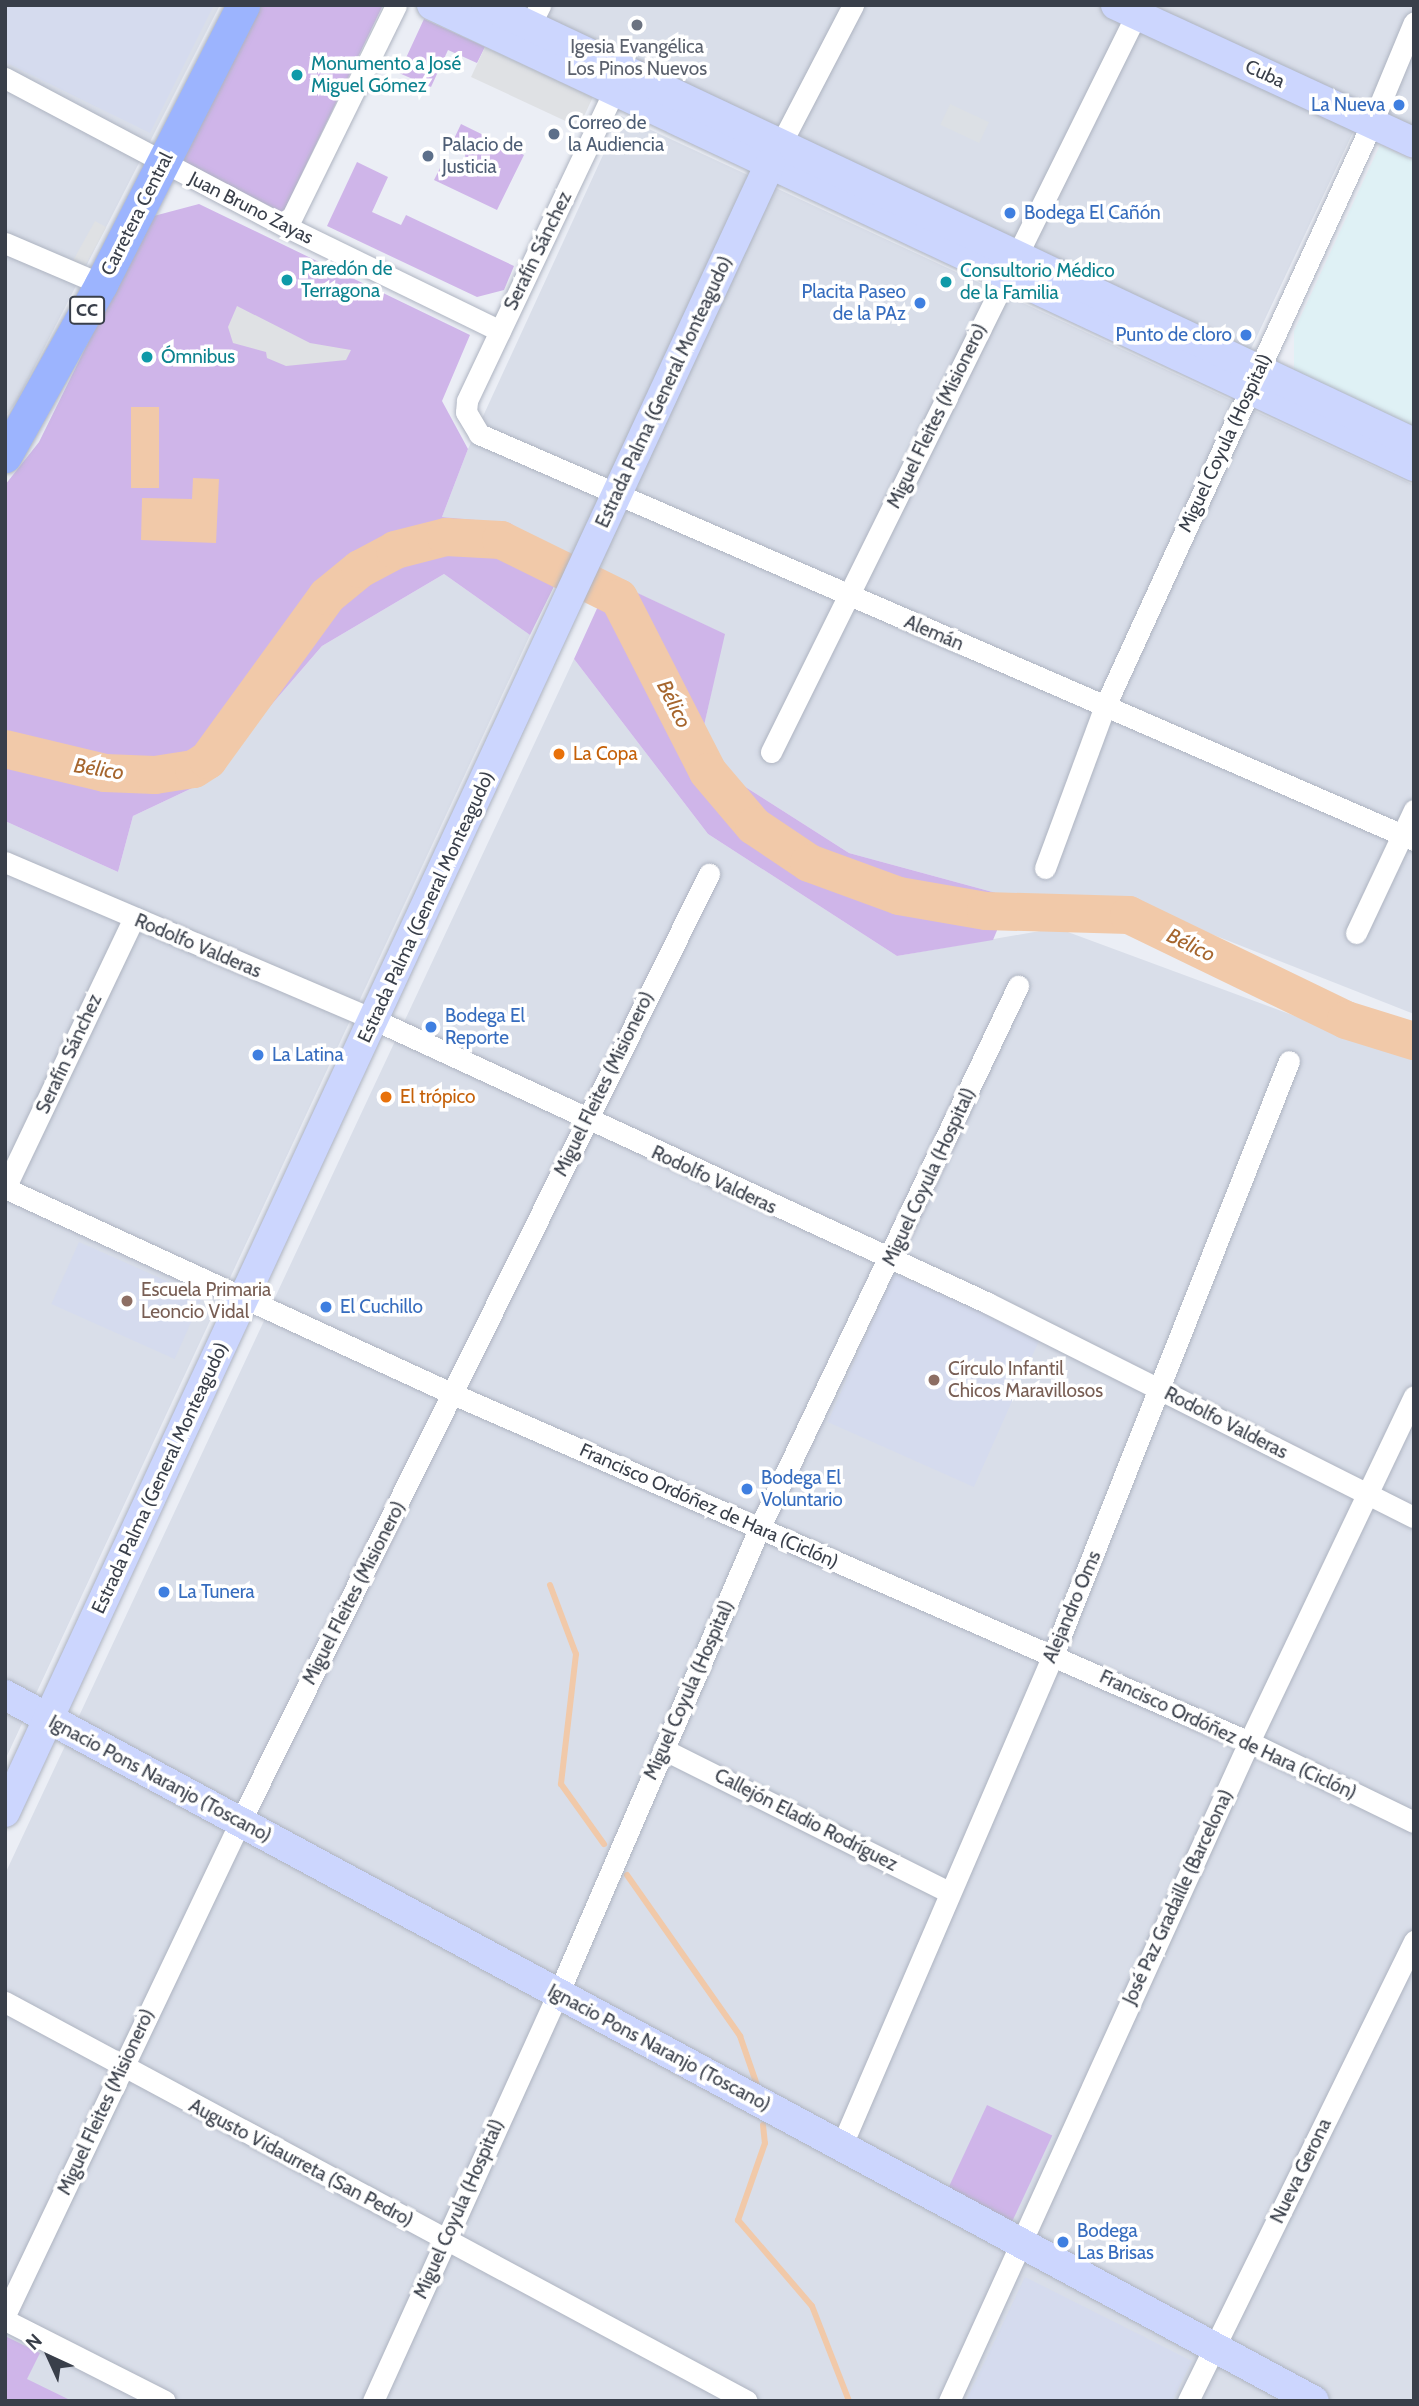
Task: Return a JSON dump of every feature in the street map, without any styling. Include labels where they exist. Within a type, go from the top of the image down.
[{"type":"main road","name":"Carretera Central","points":[[5,456],[101,284],[243,5]]},
{"type":"street","points":[[287,227],[396,5]]},
{"type":"street","points":[[432,5],[614,90],[775,154],[1255,378],[1414,443]]},
{"type":"street","points":[[486,5],[534,16],[775,154]]},
{"type":"street","name":"Estrada Palma (General Monteagudo)","points":[[5,1812],[775,154],[853,5]]},
{"type":"street","name":"Cuba","points":[[1131,8],[1414,144]]},
{"type":"street","name":"Miguel Fleites (Misionero)","points":[[771,752],[1012,265],[1131,8]]},
{"type":"street","name":"Miguel Coyula (Hospital)","points":[[1045,868],[1105,706],[1372,123],[1414,22]]},
{"type":"street","name":"Juan Bruno Zayas","points":[[5,78],[287,227],[500,331]]},
{"type":"street","name":"Serafín Sánchez","points":[[466,412],[500,331],[614,90]]},
{"type":"street","points":[[5,243],[101,284]]},
{"type":"street","points":[[1255,378],[1414,466]]},
{"type":"street","name":"Alemán","points":[[466,412],[489,440],[1408,838]]},
{"type":"street","points":[[1356,933],[1408,838],[1414,810]]},
{"type":"street","name":"Rodolfo Valderas","points":[[5,862],[133,920],[373,1019],[584,1120],[890,1261],[988,1303],[1414,1517]]},
{"type":"street","name":"Miguel Fleites (Misionero)","points":[[5,2317],[240,1822],[453,1394],[584,1120],[709,874]]},
{"type":"street","name":"Serafín Sánchez","points":[[5,1188],[133,920]]},
{"type":"street","name":"Miguel Coyula (Hospital)","points":[[373,2401],[558,1994],[759,1529],[890,1261],[1018,986]]},
{"type":"street","name":"Alejandro Oms","points":[[841,2147],[1053,1655],[1162,1390],[1289,1061]]},
{"type":"street","name":"Francisco Ordóñez de Hara (Ciclón)","points":[[5,1188],[245,1296],[453,1394],[1249,1742],[1414,1822]]},
{"type":"street","name":"José Paz Gradaille (Barcelona)","points":[[948,2401],[1249,1742],[1414,1395]]},
{"type":"street","name":"Ignacio Pons Naranjo (Toscano)","points":[[5,1695],[1018,2244],[1314,2401]]},
{"type":"street","name":"Callejón Eladio Rodríguez","points":[[663,1749],[949,1892]]},
{"type":"street","name":"Nueva Gerona","points":[[1188,2401],[1414,1941]]},
{"type":"street","name":"Augusto Vidaurreta (San Pedro)","points":[[5,2002],[122,2068],[747,2401]]},
{"type":"street","points":[[5,2317],[165,2401]]},
{"type":"shaded area","points":[[5,5],[220,5],[17,401],[5,417]]},
{"type":"shaded area","points":[[5,5],[214,5],[150,133],[5,62]]},
{"type":"shaded area","points":[[252,5],[383,5],[283,213],[178,160]]},
{"type":"shaded area","points":[[520,5],[1414,5],[1414,151],[1356,126],[1250,351]]},
{"type":"shaded area","points":[[424,19],[485,47],[477,63],[448,50],[431,87],[399,73]]},
{"type":"shaded area","points":[[485,47],[593,97],[579,127],[471,77]]},
{"type":"shaded area","points":[[950,104],[989,122],[979,143],[940,125]]},
{"type":"shaded area","points":[[621,116],[1414,485],[1414,1014],[1135,904],[1011,897],[849,853],[736,781],[703,730],[724,634],[567,560],[510,523],[442,517],[468,449]]},
{"type":"shaded area","points":[[461,124],[524,155],[497,210],[434,180],[443,162],[456,167],[466,160],[464,150],[452,143]]},
{"type":"shaded area","points":[[1380,145],[1414,161],[1414,434],[1294,380],[1294,331]]},
{"type":"shaded area","points":[[357,162],[388,177],[372,212],[401,225],[406,215],[514,266],[504,290],[477,297],[327,226]]},
{"type":"shaded area","points":[[199,204],[470,335],[442,401],[468,449],[442,517],[510,523],[567,560],[530,635],[444,574],[322,646],[205,782],[133,816],[118,872],[5,821],[5,485],[39,442],[150,217]]},
{"type":"shaded area","points":[[95,221],[106,227],[84,268],[73,261]]},
{"type":"shaded area","points":[[237,306],[310,343],[351,350],[346,360],[286,366],[267,358],[266,352],[233,343],[228,327]]},
{"type":"shaded area","points":[[131,407],[159,407],[159,488],[131,488]]},
{"type":"shaded area","points":[[193,478],[219,479],[216,543],[141,540],[142,498],[192,499]]},
{"type":"shaded area","points":[[444,574],[530,635],[5,1760],[5,821],[118,872],[133,816],[205,782],[322,646]]},
{"type":"shaded area","points":[[610,580],[725,634],[703,730],[736,781],[849,853],[1011,897],[993,940],[897,956],[708,834],[574,659]]},
{"type":"shaded area","points":[[574,659],[708,834],[897,956],[1057,928],[1414,1060],[1414,2401],[5,2401],[5,1874]]},
{"type":"shaded area","name":"Escuela Primaria Leoncio Vidal","points":[[79,1242],[202,1297],[175,1359],[51,1304]]},
{"type":"shaded area","name":"Círculo Infantil Chicos Maravillosos","points":[[894,1273],[1040,1338],[974,1487],[828,1422]]},
{"type":"shaded area","points":[[987,2105],[1052,2135],[1011,2223],[946,2193]]},
{"type":"shaded area","points":[[1025,2277],[1192,2361],[1172,2401],[966,2401]]},
{"type":"shaded area","points":[[5,2336],[40,2353],[27,2379],[72,2401],[5,2401]]},
{"type":"waterway","name":"Bélico","points":[[5,749],[105,773],[155,775],[194,769],[208,760],[327,596],[360,569],[395,550],[446,537],[501,540],[619,598],[708,772],[754,826],[809,863],[899,896],[986,911],[1129,915],[1346,1020],[1414,1041]]},
{"type":"waterway","points":[[550,1585],[576,1654],[561,1784],[604,1844]]},
{"type":"waterway","points":[[627,1875],[740,2036],[759,2091]]},
{"type":"waterway","points":[[763,2125],[765,2143],[738,2220],[812,2306],[849,2401]]},
{"type":"place","name":"Igesia Evangélica Los Pinos Nuevos","points":[[637,25]]},
{"type":"place","name":"Monumento a José Miguel Gómez","points":[[297,75]]},
{"type":"place","name":"La Nueva","points":[[1399,105]]},
{"type":"place","name":"Correo de la Audiencia","points":[[554,134]]},
{"type":"place","name":"Palacio de Justicia","points":[[428,156]]},
{"type":"place","name":"Bodega El Cañón","points":[[1010,213]]},
{"type":"place","name":"Paredón de Terragona","points":[[287,280]]},
{"type":"place","name":"Consultorio Médico de la Familia","points":[[946,282]]},
{"type":"place","name":"Placita Paseo de la PAz","points":[[920,303]]},
{"type":"place","name":"Punto de cloro","points":[[1246,335]]},
{"type":"place","name":"Ómnibus","points":[[147,357]]},
{"type":"place","name":"La Copa","points":[[559,754]]},
{"type":"place","name":"Bodega El Reporte","points":[[431,1027]]},
{"type":"place","name":"La Latina","points":[[258,1055]]},
{"type":"place","name":"El trópico","points":[[386,1097]]},
{"type":"place","name":"Escuela Primaria Leoncio Vidal","points":[[127,1301]]},
{"type":"place","name":"El Cuchillo","points":[[326,1307]]},
{"type":"place","name":"Círculo Infantil Chicos Maravillosos","points":[[934,1380]]},
{"type":"place","name":"Bodega El Voluntario","points":[[747,1489]]},
{"type":"place","name":"La Tunera","points":[[164,1592]]},
{"type":"place","name":"Bodega Las Brisas","points":[[1063,2242]]}]
